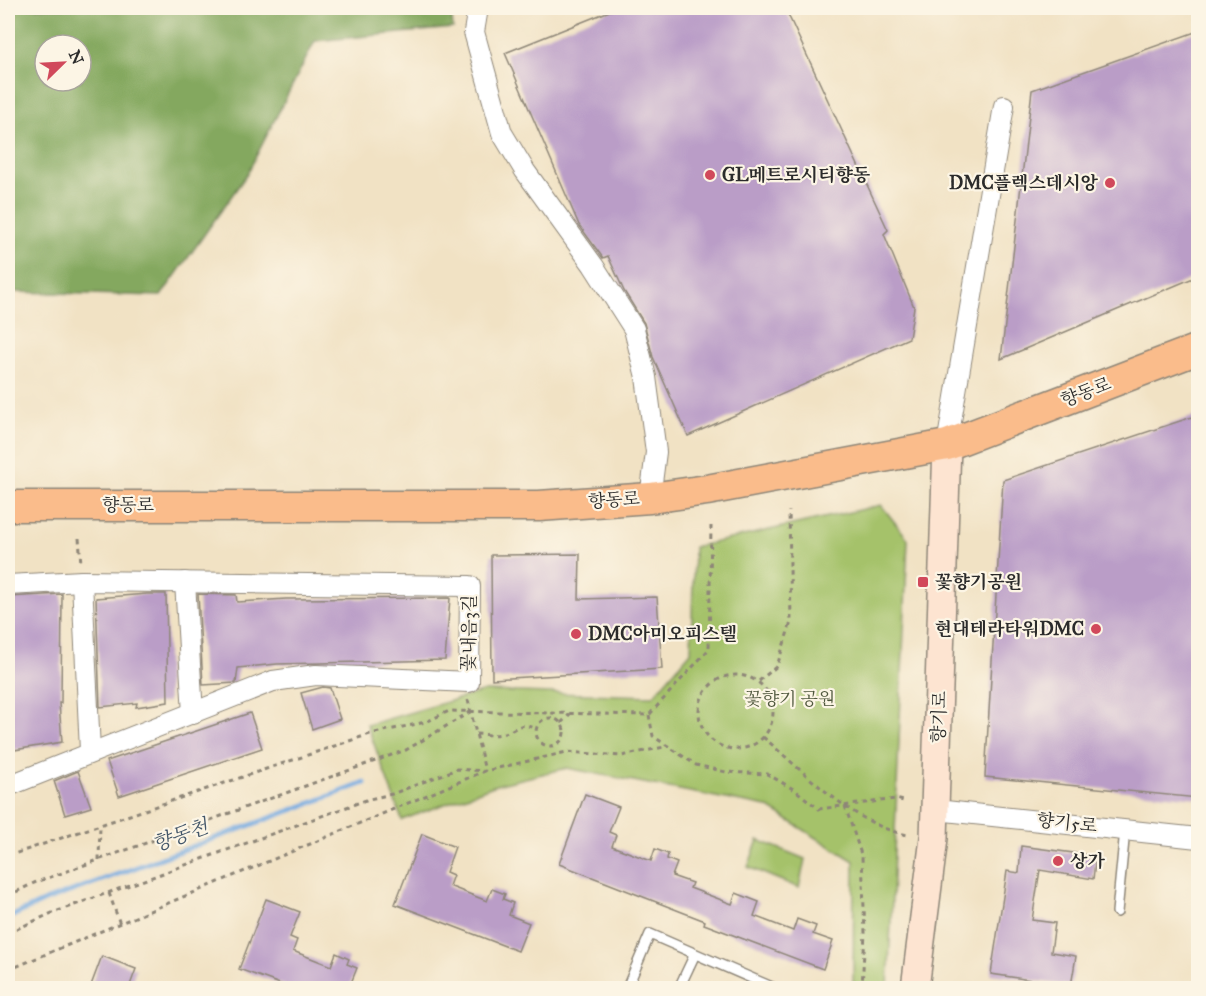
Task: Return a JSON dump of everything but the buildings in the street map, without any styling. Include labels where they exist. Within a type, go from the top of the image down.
[{"type":"main road","name":"향동로","points":[[8,506],[539,506],[650,498],[707,490],[947,445],[1198,349]]},
{"type":"main road","name":"향기로","points":[[915,988],[936,810],[947,445]]},
{"type":"street","points":[[478,8],[474,32],[502,133],[525,171],[593,265],[634,328],[646,378],[656,452],[650,498]]},
{"type":"street","points":[[947,445],[1004,106]]},
{"type":"street","points":[[82,581],[90,752]]},
{"type":"street","name":"꽃내음3길","points":[[8,585],[82,581],[470,586],[468,682],[316,675],[273,681],[8,786]]},
{"type":"street","points":[[185,582],[193,714]]},
{"type":"street","name":"향기5로","points":[[936,810],[1198,838]]},
{"type":"lane","points":[[1117,912],[1125,830]]},
{"type":"lane","points":[[627,988],[650,934],[774,988]]},
{"type":"lane","points":[[679,988],[694,954]]},
{"type":"lane","points":[[748,988],[752,979]]},
{"type":"path","points":[[758,682],[777,666],[791,622],[789,511]]},
{"type":"path","points":[[8,856],[370,735],[426,722],[449,711],[649,714],[709,649],[711,526]]},
{"type":"path","points":[[79,538],[82,581]]},
{"type":"path","points":[[724,676],[747,676],[758,682],[772,702],[773,714],[763,737],[742,748],[724,747],[708,737],[698,715],[705,691],[724,676]]},
{"type":"path","points":[[468,682],[471,711],[485,771]]},
{"type":"path","points":[[8,896],[34,883],[406,750],[471,711]]},
{"type":"path","points":[[561,723],[571,713]]},
{"type":"path","points":[[649,714],[653,736],[696,765],[726,772],[767,774],[795,790],[819,808],[896,799],[907,801]]},
{"type":"path","points":[[537,729],[545,719],[554,718],[561,723],[563,736],[553,745]]},
{"type":"path","points":[[476,734],[504,734],[515,726],[527,725],[537,729],[541,741],[553,745]]},
{"type":"path","points":[[763,737],[845,806],[894,833],[908,835]]},
{"type":"path","points":[[553,745],[555,754]]},
{"type":"path","points":[[8,970],[485,771],[567,752],[622,756],[669,746]]},
{"type":"path","points":[[8,933],[52,913],[109,892],[457,769],[485,771]]},
{"type":"path","points":[[845,806],[862,856],[865,933],[862,988]]},
{"type":"path","points":[[99,860],[100,824]]},
{"type":"path","points":[[109,892],[120,924]]},
{"type":"green space","points":[[8,8],[451,8],[453,28],[315,41],[247,174],[161,296],[14,292],[8,288]]},
{"type":"green space","name":"꽃향기 공원","points":[[881,505],[908,539],[888,988],[853,988],[854,861],[767,807],[567,768],[496,785],[402,820],[367,725],[485,691],[653,696],[691,652],[694,547]]},
{"type":"green space","points":[[758,840],[805,859],[799,888],[748,867]]},
{"type":"waterway","name":"향동천","points":[[8,918],[45,901],[365,783]]},
{"type":"place","name":"GL메트로시티향동","points":[[710,175]]},
{"type":"place","name":"DMC플렉스데시앙","points":[[1110,183]]},
{"type":"place","name":"꽃향기공원","points":[[923,582]]},
{"type":"place","name":"현대테라타워DMC","points":[[1096,629]]},
{"type":"place","name":"DMC아미오피스텔","points":[[576,634]]},
{"type":"place","name":"상가","points":[[1058,861]]}]
